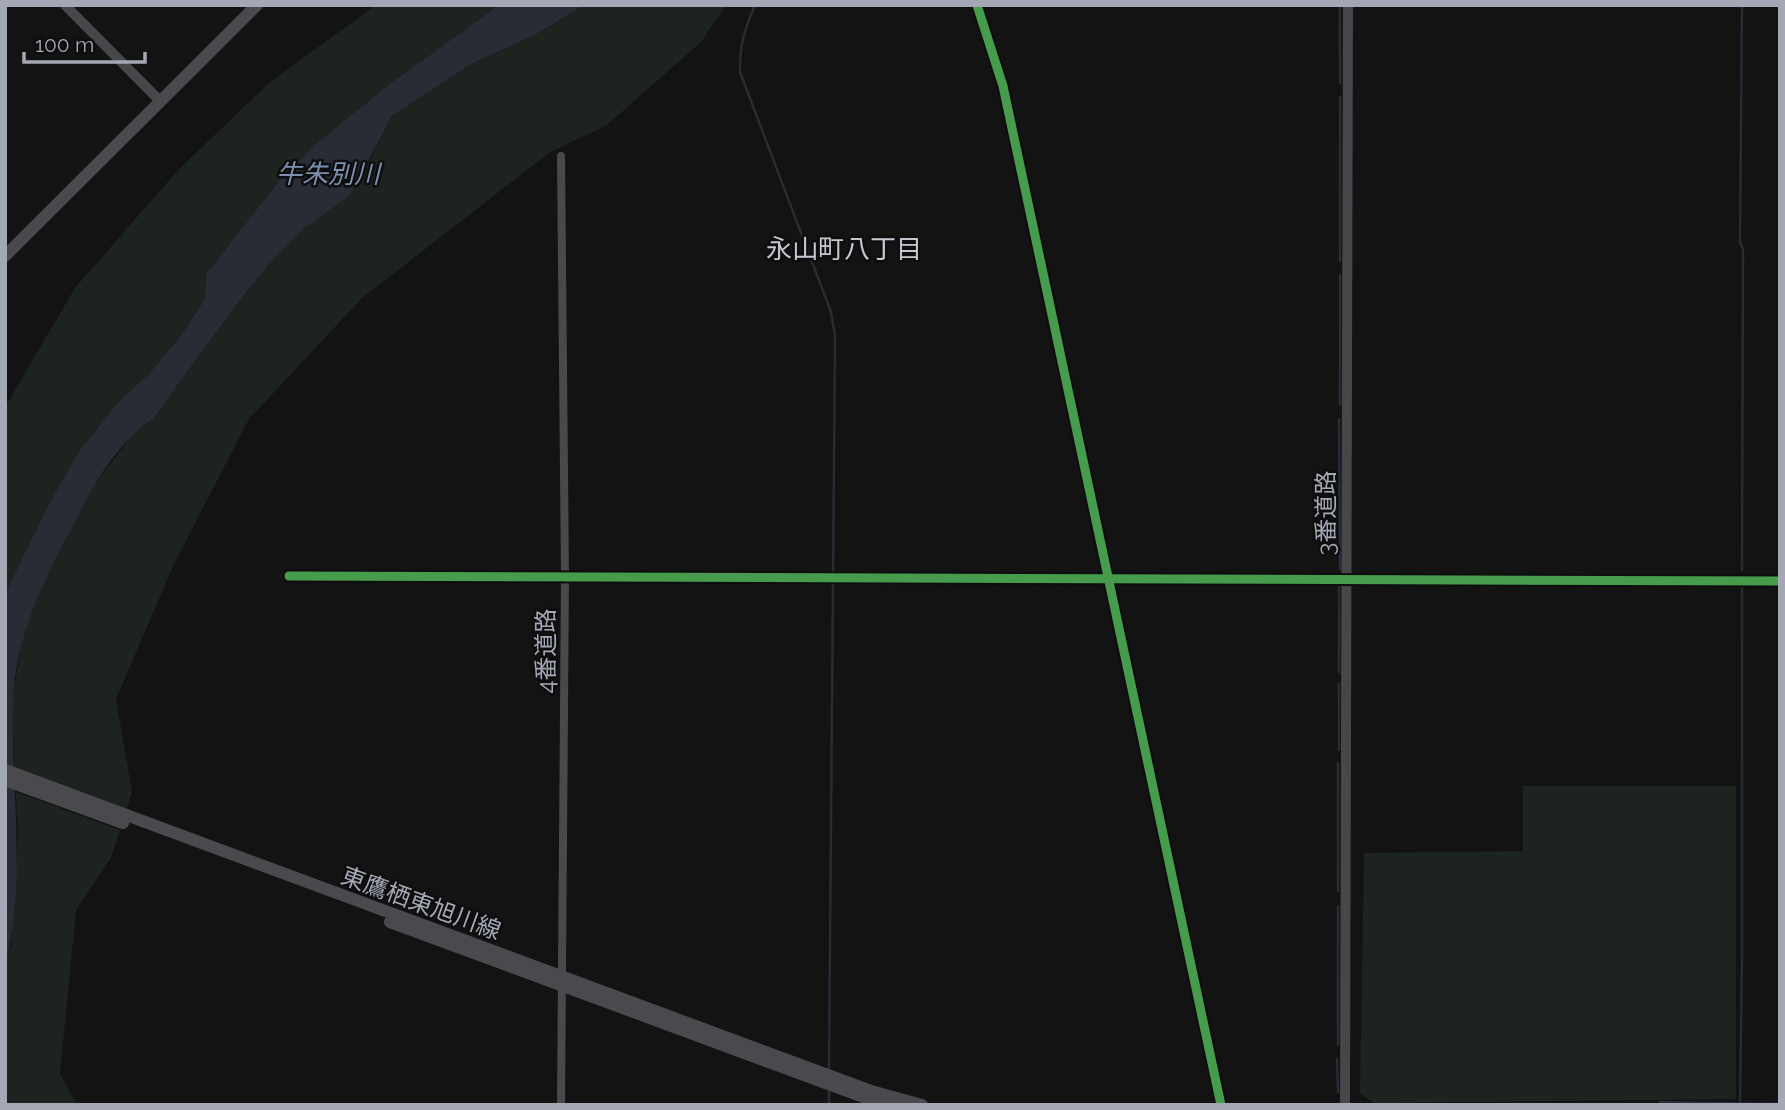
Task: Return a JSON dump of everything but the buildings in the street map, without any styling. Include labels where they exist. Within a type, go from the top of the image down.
[{"type":"main road","points":[[5,256],[257,5]]},
{"type":"main road","name":"東鷹栖東旭川線","points":[[5,770],[70,798],[823,1078],[869,1099]]},
{"type":"main road","name":"東鷹栖東旭川線","points":[[5,780],[70,798]]},
{"type":"main road","points":[[869,1099],[885,1105]]},
{"type":"main road","points":[[869,1099],[922,1105]]},
{"type":"street","points":[[65,5],[160,101]]},
{"type":"street","points":[[977,5],[1003,86],[1221,1105]]},
{"type":"street","name":"3番道路","points":[[1346,1105],[1348,5]]},
{"type":"street","name":"4番道路","points":[[561,156],[565,577],[561,1105]]},
{"type":"street","points":[[289,576],[1780,581]]},
{"type":"shaded area","points":[[376,5],[499,5],[391,83],[318,142],[279,181],[206,274],[205,299],[182,334],[149,374],[121,399],[5,594],[5,407],[75,288],[179,169],[269,83]]},
{"type":"shaded area","points":[[584,5],[726,5],[701,42],[607,125],[549,153],[362,298],[249,419],[174,564],[116,699],[132,792],[125,815],[15,773],[12,703],[23,632],[47,575],[94,485],[136,430],[153,419],[266,268],[368,163],[392,116],[473,63],[535,35]]},
{"type":"shaded area","points":[[1523,786],[1736,786],[1736,1099],[1374,1103],[1360,1093],[1364,853],[1523,851]]},
{"type":"shaded area","points":[[16,792],[120,830],[111,858],[76,910],[60,1074],[77,1105],[5,1105],[5,966],[11,942],[18,842]]},
{"type":"water","name":"牛朱別川","points":[[499,5],[584,5],[535,35],[473,63],[392,116],[350,195],[302,230],[266,268],[153,419],[129,439],[108,464],[64,542],[33,609],[25,632],[15,680],[13,738],[17,869],[12,934],[5,966],[5,594],[50,502],[81,449],[121,399],[149,374],[182,334],[205,299],[206,274],[279,181],[318,142],[391,83]]},
{"type":"waterway","points":[[755,5],[743,38],[740,72],[831,312],[835,336],[829,1070]]},
{"type":"waterway","points":[[1340,5],[1340,83]]},
{"type":"waterway","points":[[1742,5],[1742,570]]},
{"type":"waterway","points":[[1340,97],[1340,261]]},
{"type":"waterway","points":[[1340,275],[1340,405]]},
{"type":"waterway","points":[[1339,419],[1340,569]]},
{"type":"waterway","points":[[1339,586],[1339,672]]},
{"type":"waterway","points":[[1740,1104],[1742,588]]},
{"type":"waterway","points":[[1339,684],[1339,750]]},
{"type":"waterway","points":[[1338,763],[1338,891]]},
{"type":"waterway","points":[[1338,906],[1338,1045]]},
{"type":"waterway","points":[[1337,1059],[1338,1092]]},
{"type":"waterway","points":[[829,1091],[829,1105]]},
{"type":"waterway","points":[[1660,1105],[1660,1102],[1780,1104]]},
{"type":"cycle path","points":[[977,5],[1003,86],[1221,1105]]},
{"type":"cycle path","points":[[289,576],[1780,581]]},
{"type":"district","name":"永山町八丁目","points":[[844,249]]}]
